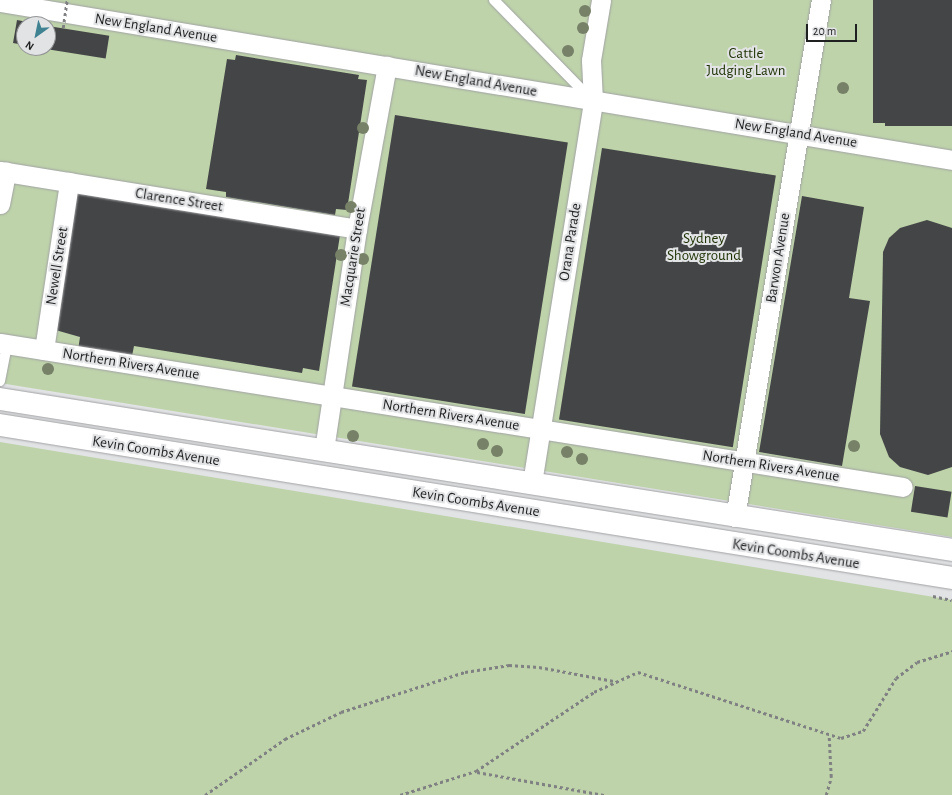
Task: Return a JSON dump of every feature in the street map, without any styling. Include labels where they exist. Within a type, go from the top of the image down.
[{"type":"main road","name":"Kevin Coombs Avenue","points":[[0,399],[532,483],[735,517],[952,550]]},
{"type":"main road","name":"Kevin Coombs Avenue","points":[[0,425],[952,578]]},
{"type":"main road","points":[[528,511],[532,483]]},
{"type":"street","name":"Orana Parade","points":[[532,483],[593,101],[591,60],[601,0]]},
{"type":"street","name":"Barwon Avenue","points":[[735,517],[821,0]]},
{"type":"street","name":"New England Avenue","points":[[0,2],[593,101],[798,132],[952,160]]},
{"type":"street","name":"Macquarie Street","points":[[324,450],[357,229],[387,66]]},
{"type":"street","name":"Clarence Street","points":[[3,171],[357,229]]},
{"type":"street","points":[[0,204],[3,171]]},
{"type":"street","name":"Newell Street","points":[[44,350],[69,182]]},
{"type":"street","name":"Northern Rivers Avenue","points":[[4,343],[903,487]]},
{"type":"lane","points":[[494,0],[593,101]]},
{"type":"lane","points":[[0,381],[4,343]]},
{"type":"path","points":[[63,28],[67,0]]},
{"type":"path","points":[[400,795],[476,772],[614,681],[638,672],[829,737],[841,738],[864,731],[896,678],[917,662],[952,651]]},
{"type":"path","points":[[205,795],[272,747],[341,712],[465,672],[509,665],[539,667],[614,681]]},
{"type":"path","points":[[826,795],[830,777],[829,737]]},
{"type":"path","points":[[476,772],[604,795]]},
{"type":"green space","name":"Sydney Showground","points":[[0,0],[952,0],[952,537],[0,383]]},
{"type":"green space","points":[[0,442],[952,600],[952,795],[0,795]]},
{"type":"building","points":[[873,0],[952,0],[952,126],[885,126],[885,123],[873,123]]},
{"type":"building","points":[[16,26],[16,44],[13,43]]},
{"type":"building","points":[[56,27],[109,36],[106,58],[56,51]]},
{"type":"building","points":[[236,55],[359,75],[358,79],[367,80],[347,210],[336,209],[335,215],[226,197],[226,192],[206,189],[227,59],[235,60]]},
{"type":"building","points":[[395,115],[568,142],[525,414],[352,387]]},
{"type":"building","points":[[602,148],[776,176],[733,447],[559,420]]},
{"type":"building","points":[[74,192],[340,235],[319,371],[303,368],[302,373],[134,346],[130,366],[77,357],[80,337],[52,329]]},
{"type":"building","points":[[802,196],[864,207],[849,298],[870,301],[842,466],[759,452]]},
{"type":"building","points":[[927,220],[952,228],[952,467],[928,475],[900,467],[889,457],[880,434],[883,252],[889,238],[900,228]]},
{"type":"building","points":[[915,486],[952,492],[947,517],[911,512]]},
{"type":"park label","name":"Cattle Judging Lawn","points":[[746,62]]}]
